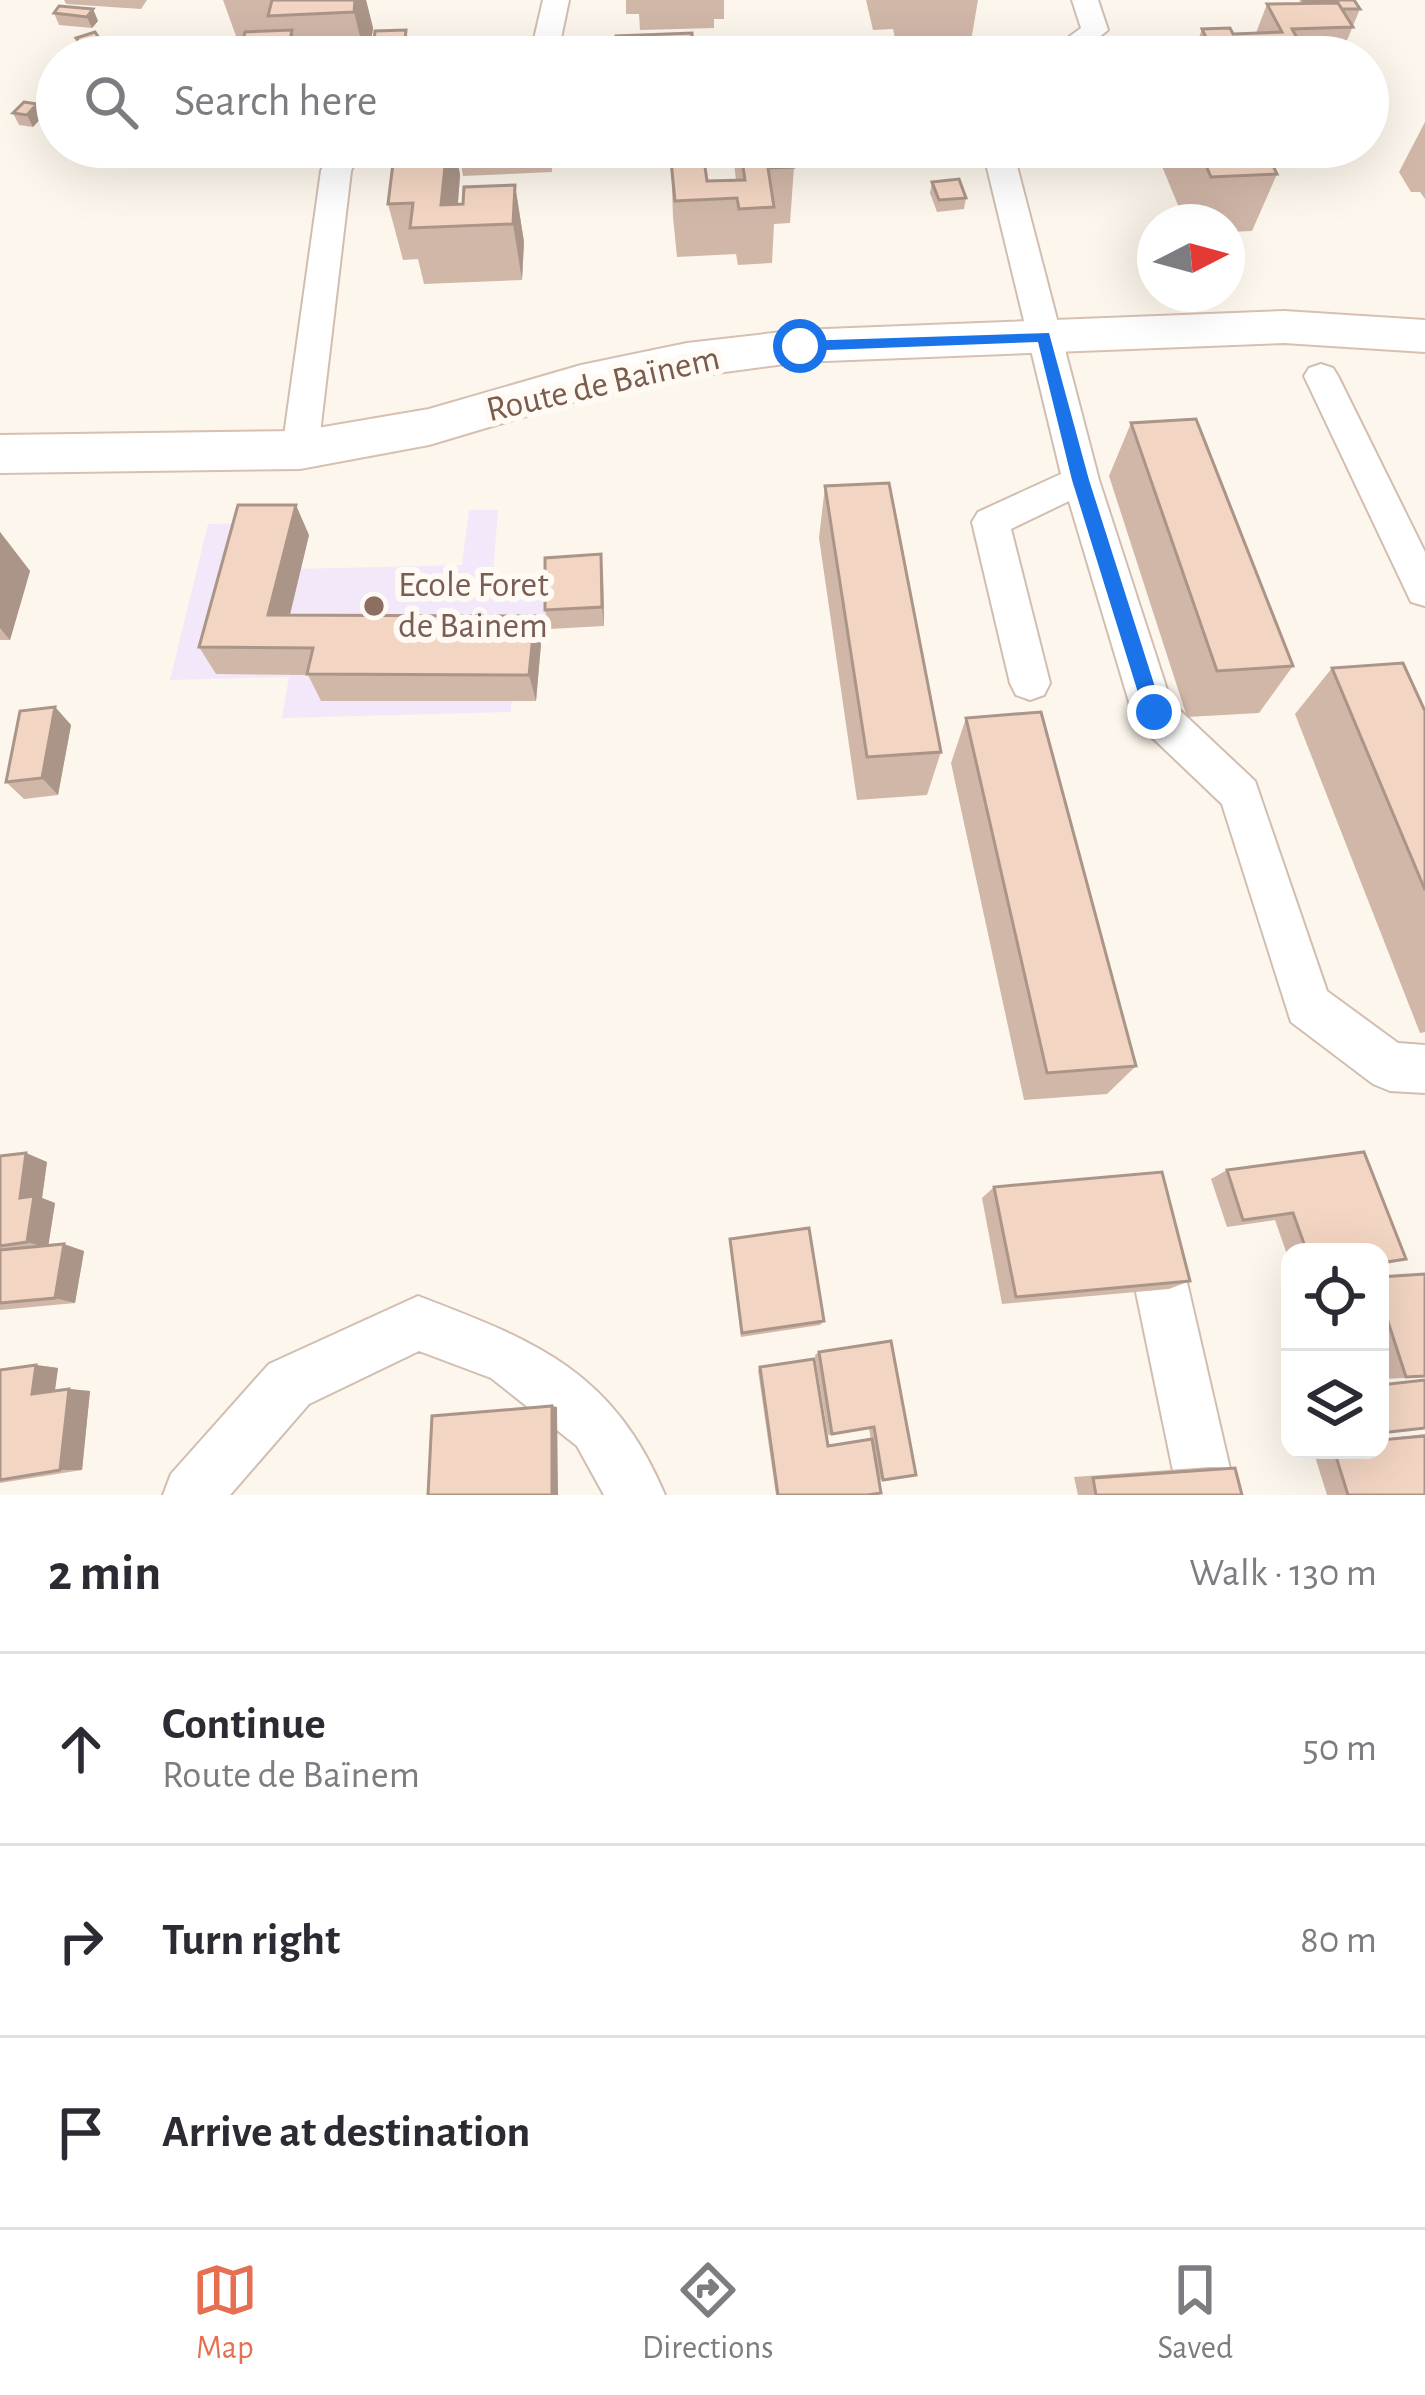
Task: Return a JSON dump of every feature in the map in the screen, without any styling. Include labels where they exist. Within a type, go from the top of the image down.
[{"type":"street","points":[[548,36],[556,0]]},
{"type":"street","points":[[1085,0],[1095,29],[1085,36]]},
{"type":"street","points":[[300,450],[337,168]]},
{"type":"street","points":[[1002,168],[1081,480],[1154,712],[1240,794],[1308,1006],[1390,1066],[1425,1069]]},
{"type":"street","name":"Route de Baïnem","points":[[0,454],[300,450],[429,427],[581,382],[687,360],[800,346],[1284,327],[1425,336]]},
{"type":"street","points":[[1321,376],[1425,591]]},
{"type":"street","points":[[1030,682],[991,522],[1081,480]]},
{"type":"street","points":[[1151,1239],[1208,1495]]},
{"type":"street","points":[[192,1495],[289,1384],[418,1323],[509,1358],[597,1426],[636,1495]]},
{"type":"shaded area","name":"Ecole Foret de Bainem","points":[[469,510],[498,510],[492,586],[561,584],[560,627],[516,628],[511,712],[282,718],[289,677],[170,680],[208,524],[301,522],[293,569],[462,565]]},
{"type":"building","points":[[272,0],[355,0],[354,12],[268,16]]},
{"type":"building","points":[[1303,0],[1354,0],[1360,9],[1342,9],[1338,3]]},
{"type":"building","points":[[1338,3],[1353,27],[1292,29],[1296,36],[1205,36],[1202,29],[1230,28],[1233,34],[1282,32],[1267,4]]},
{"type":"building","points":[[59,6],[93,9],[87,17],[54,13]]},
{"type":"building","points":[[292,30],[291,36],[244,36],[245,32]]},
{"type":"building","points":[[406,30],[405,36],[375,36],[375,31]]},
{"type":"building","points":[[692,33],[692,36],[616,36]]},
{"type":"building","points":[[24,102],[36,104],[27,115],[13,113]]},
{"type":"building","points":[[392,168],[445,168],[441,205],[463,204],[464,187],[515,185],[513,224],[410,228],[413,203],[388,204]]},
{"type":"building","points":[[672,168],[705,168],[707,181],[745,180],[743,168],[768,168],[774,207],[739,209],[737,198],[675,201]]},
{"type":"building","points":[[1207,168],[1274,168],[1277,174],[1211,177]]},
{"type":"building","points":[[959,179],[966,198],[939,200],[932,182]]},
{"type":"building","points":[[1196,419],[1293,666],[1217,671],[1131,423]]},
{"type":"building","points":[[889,483],[941,752],[867,757],[825,486]]},
{"type":"building","points":[[238,505],[296,505],[268,615],[535,616],[529,675],[307,674],[313,648],[199,647]]},
{"type":"building","points":[[601,554],[602,607],[545,610],[545,558]]},
{"type":"building","points":[[1403,663],[1425,711],[1425,890],[1332,668]]},
{"type":"building","points":[[55,707],[42,778],[6,782],[20,711]]},
{"type":"building","points":[[1041,712],[1136,1066],[1047,1073],[966,718]]},
{"type":"building","points":[[1364,1152],[1406,1259],[1389,1262],[1389,1243],[1304,1243],[1293,1213],[1243,1220],[1227,1170]]},
{"type":"building","points":[[26,1153],[20,1198],[34,1196],[27,1242],[0,1246],[0,1156]]},
{"type":"building","points":[[1162,1172],[1190,1281],[1016,1297],[994,1187]]},
{"type":"building","points":[[809,1228],[824,1321],[742,1333],[730,1239]]},
{"type":"building","points":[[64,1244],[55,1298],[0,1303],[0,1250]]},
{"type":"building","points":[[1425,1274],[1425,1376],[1406,1377],[1389,1325],[1389,1276]]},
{"type":"building","points":[[891,1341],[916,1475],[883,1480],[874,1427],[832,1434],[819,1352]]},
{"type":"building","points":[[814,1359],[828,1446],[872,1439],[881,1493],[778,1495],[760,1367]]},
{"type":"building","points":[[36,1365],[32,1394],[69,1389],[60,1470],[0,1480],[0,1370]]},
{"type":"building","points":[[1425,1380],[1425,1428],[1389,1432],[1389,1384]]},
{"type":"building","points":[[552,1406],[552,1495],[428,1495],[432,1416]]},
{"type":"building","points":[[1425,1436],[1425,1495],[1348,1495],[1337,1459],[1389,1459],[1389,1439]]},
{"type":"building","points":[[1235,1468],[1242,1495],[1096,1495],[1093,1478]]},
{"type":"place","name":"Ecole Foret de Bainem","points":[[374,606]]},
{"type":"route","points":[[800,346],[1044,336],[1081,480],[1154,712]]}]
